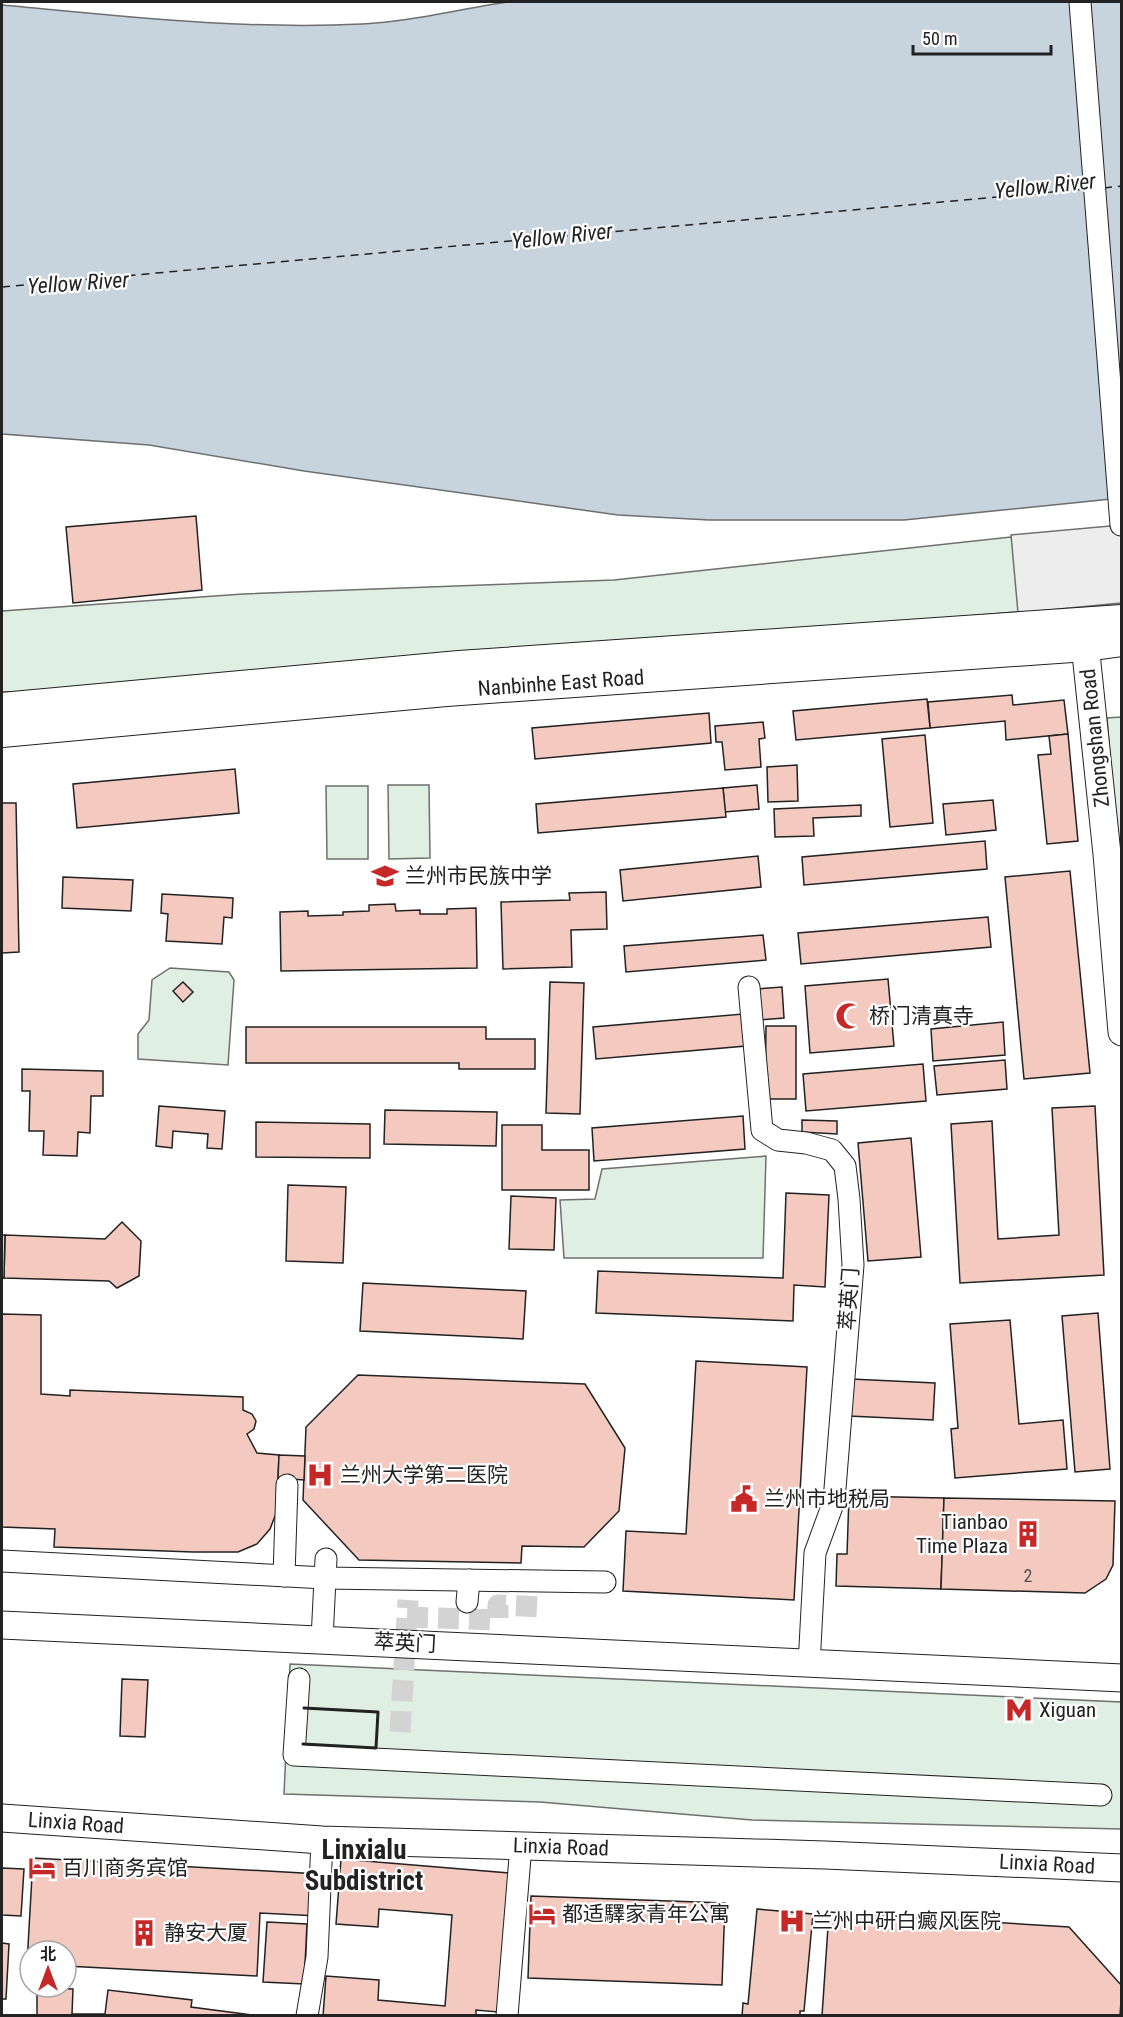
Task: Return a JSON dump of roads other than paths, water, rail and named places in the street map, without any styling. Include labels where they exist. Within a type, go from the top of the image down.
[{"type":"highway","name":"Nanbinhe East Road","points":[[2,732],[1084,635],[1122,620]]},
{"type":"highway","name":"Nanbinhe East Road","points":[[2,708],[459,666],[1084,635],[1122,641]]},
{"type":"main road","name":"Zhongshan Road","points":[[1084,635],[1122,1032]]},
{"type":"main road","name":"萃英门","points":[[2,1625],[322,1639],[809,1665],[1122,1678]]},
{"type":"main road","name":"Linxia Road","points":[[2,1818],[322,1840],[521,1845],[1122,1868]]},
{"type":"street","points":[[1080,2],[1121,525]]},
{"type":"street","name":"萃英门","points":[[749,987],[762,1130],[778,1140],[806,1143],[832,1150],[845,1166],[849,1199],[853,1266],[834,1501],[815,1553],[809,1665]]},
{"type":"street","points":[[284,1576],[287,1485]]},
{"type":"street","points":[[2,1561],[284,1576],[326,1569],[469,1580],[605,1582]]},
{"type":"street","points":[[322,1639],[326,1569]]},
{"type":"street","points":[[466,1602],[469,1580]]},
{"type":"street","points":[[299,1679],[294,1755],[1101,1795]]},
{"type":"street","points":[[307,2016],[317,1958],[322,1840]]},
{"type":"street","points":[[507,2016],[521,1845]]},
{"type":"water","name":"Yellow River","points":[[507,2],[1121,2],[1121,498],[904,520],[709,520],[618,515],[304,471],[149,445],[2,434],[2,5],[227,24],[317,25],[398,21]]},
{"type":"tunnel","points":[[400,1732],[408,1600]]},
{"type":"tunnel","points":[[407,1617],[498,1620],[498,1605],[543,1607]]},
{"type":"place","name":"兰州市民族中学","points":[[385,876]]},
{"type":"place","name":"桥门清真寺","points":[[849,1016]]},
{"type":"place","name":"兰州大学第二医院","points":[[320,1475]]},
{"type":"place","name":"兰州市地税局","points":[[744,1499]]},
{"type":"place","name":"Tianbao Time Plaza","points":[[1028,1534]]},
{"type":"place","name":"Xiguan","points":[[1019,1710]]},
{"type":"place","name":"百川商务宾馆","points":[[42,1868]]},
{"type":"place","name":"都适驛家青年公寓","points":[[542,1914]]},
{"type":"place","name":"兰州中研白癜风医院","points":[[792,1921]]},
{"type":"place","name":"静安大厦","points":[[144,1933]]},
{"type":"district","name":"Linxialu Subdistrict","points":[[364,1866]]}]
